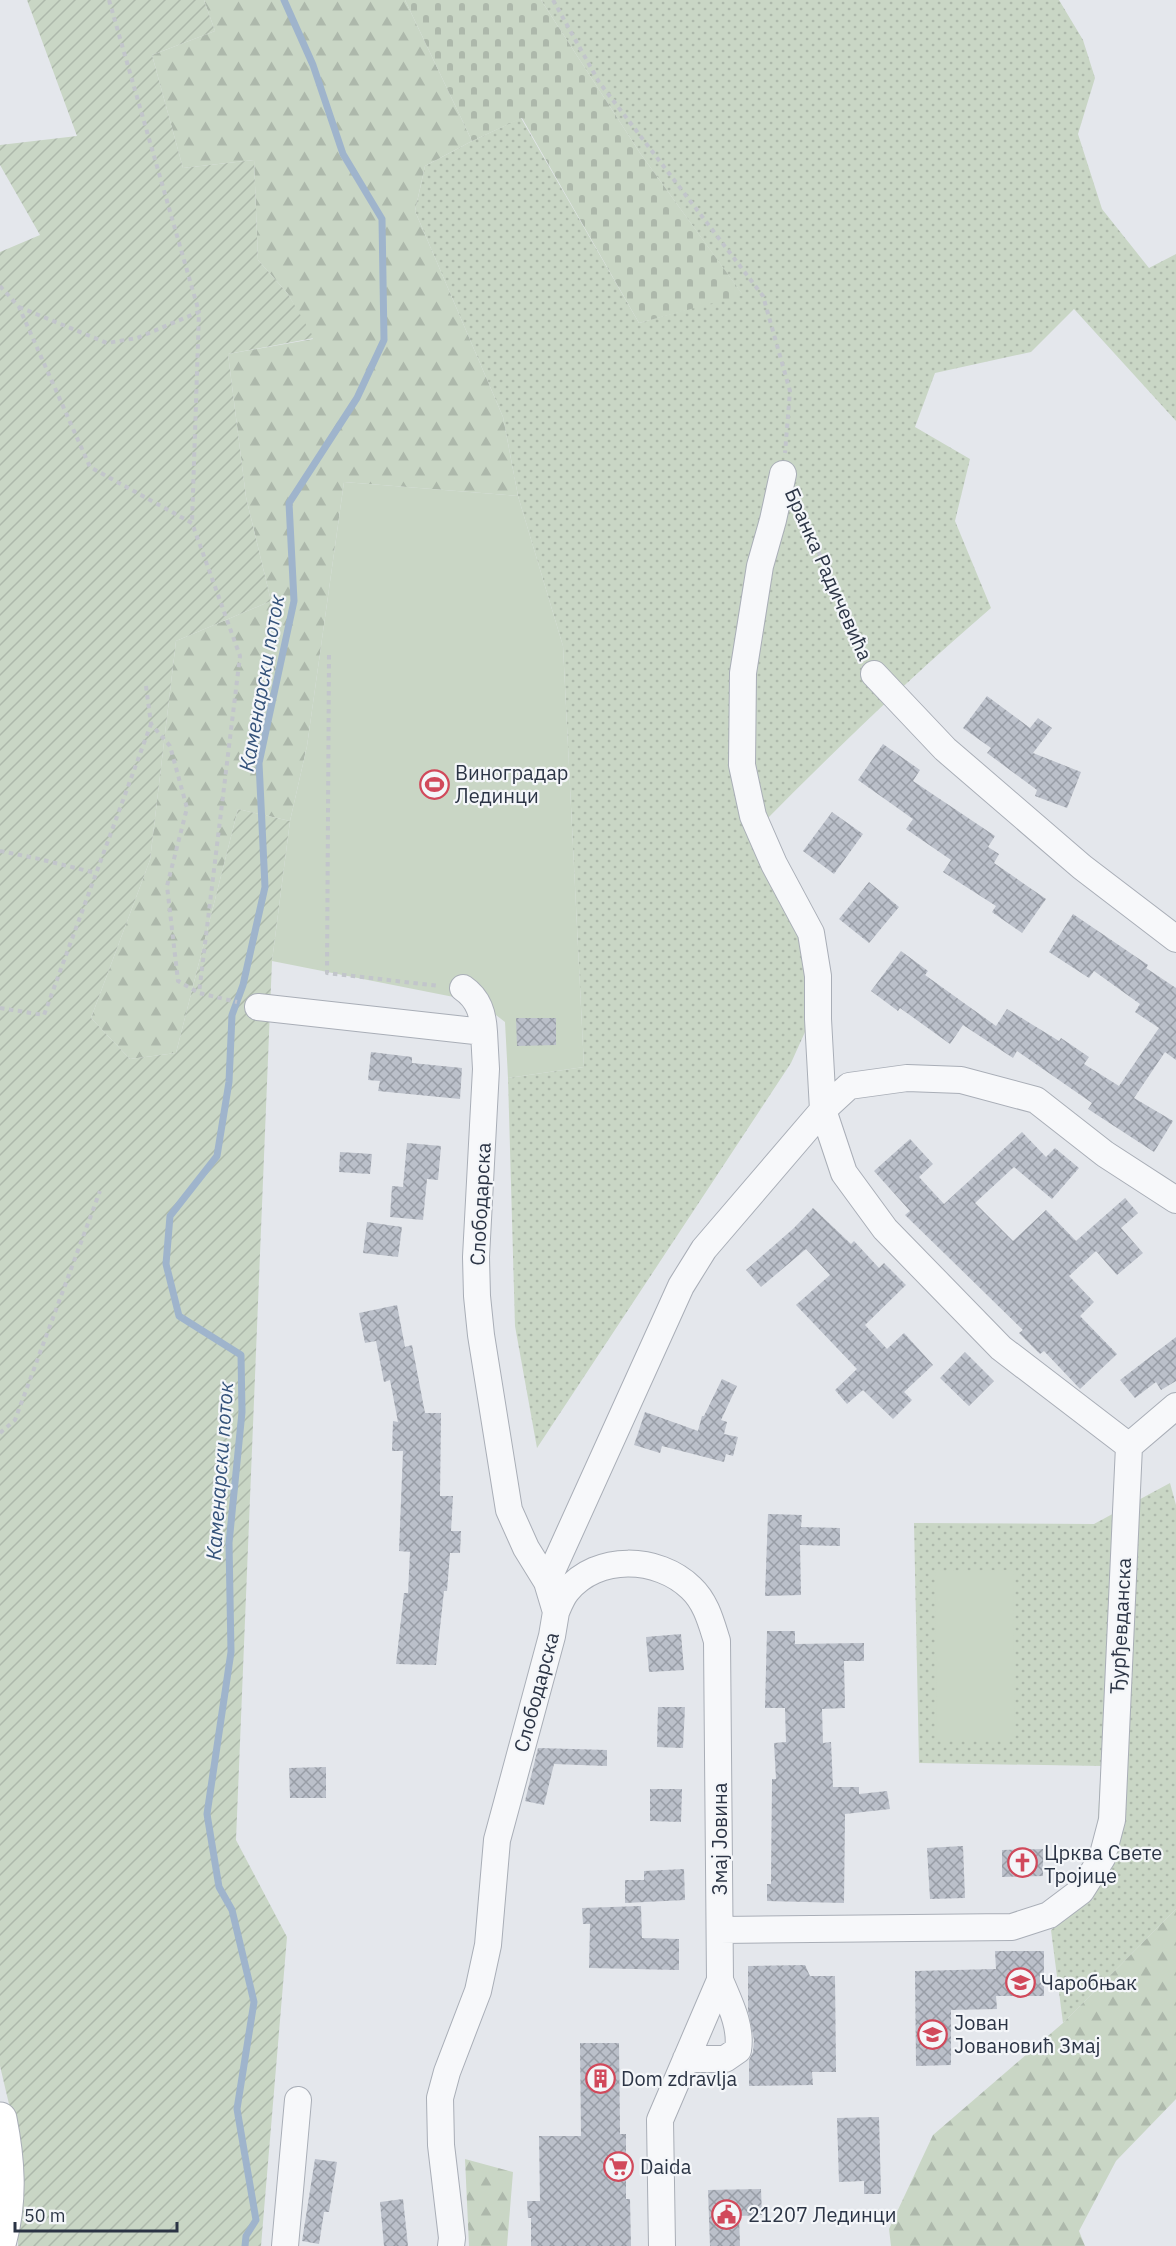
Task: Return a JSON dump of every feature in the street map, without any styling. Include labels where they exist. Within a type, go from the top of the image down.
[{"type":"street","points":[[783,474],[760,566],[743,673],[742,765],[753,816],[774,864],[811,933],[818,976],[823,1110],[844,1173],[885,1229],[1001,1348],[1129,1446],[1176,1406]]},
{"type":"street","name":"Бранка Радичевића","points":[[874,674],[945,749],[1082,867],[1176,939]]},
{"type":"street","name":"Слободарска","points":[[451,2246],[441,2145],[440,2098],[447,2072],[478,1991],[488,1945],[497,1840],[552,1636],[556,1611],[548,1582],[526,1548],[508,1510],[481,1335],[476,1257],[486,1069],[483,1017],[474,996],[463,988]]},
{"type":"street","points":[[258,1007],[484,1032]]},
{"type":"street","points":[[548,1582],[681,1287],[704,1249],[823,1110],[849,1086],[907,1078],[960,1080],[1036,1100],[1105,1154],[1176,1200]]},
{"type":"street","name":"Ђурђевданска","points":[[720,1930],[1012,1927],[1049,1915],[1081,1891],[1102,1858],[1112,1820],[1129,1446]]},
{"type":"street","name":"Змај Јовина","points":[[556,1611],[566,1592],[581,1578],[609,1566],[638,1563],[667,1571],[692,1588],[709,1612],[717,1641],[720,1980],[660,2120],[662,2246]]},
{"type":"street","points":[[686,2060],[725,2059],[738,2050],[740,2039],[720,1980]]},
{"type":"street","points":[[285,2246],[298,2100]]},
{"type":"street","points":[[0,2119],[5,2144],[8,2186],[0,2240]]},
{"type":"path","points":[[109,0],[199,312],[192,523],[240,656],[199,993]]},
{"type":"path","name":"Бранка Радичевића","points":[[553,0],[599,81],[763,296],[790,391],[783,474],[874,674]]},
{"type":"path","points":[[0,286],[19,307],[90,466],[192,523]]},
{"type":"path","points":[[19,307],[107,343],[137,338],[199,312]]},
{"type":"path","points":[[328,655],[327,973],[463,988]]},
{"type":"path","points":[[0,1008],[44,1016],[151,724],[146,686]]},
{"type":"path","points":[[151,724],[170,746],[187,808],[167,886],[178,981],[199,993],[258,1007]]},
{"type":"path","points":[[0,851],[96,873]]},
{"type":"path","points":[[0,1433],[15,1420],[100,1191]]},
{"type":"green space","points":[[27,0],[204,0],[215,31],[152,55],[183,168],[254,160],[258,260],[288,294],[314,338],[228,354],[246,497],[271,601],[176,641],[150,860],[91,1018],[130,1059],[176,1053],[238,809],[290,821],[272,961],[236,1840],[287,1937],[261,2246],[18,2246],[17,2138],[0,2066],[0,252],[40,235],[0,165],[0,145],[77,136]]},
{"type":"green space","points":[[204,0],[405,0],[472,141],[425,166],[415,211],[503,417],[518,496],[344,482],[307,746],[290,821],[238,809],[176,1053],[130,1059],[91,1018],[150,860],[176,641],[271,601],[246,497],[228,354],[313,339],[288,294],[258,260],[254,160],[183,168],[152,55],[215,31]]},
{"type":"green space","points":[[405,0],[541,0],[640,153],[743,295],[639,323],[522,118],[472,141]]},
{"type":"green space","points":[[541,0],[1059,0],[1083,40],[1095,78],[1078,134],[1102,209],[1149,268],[1176,254],[1176,421],[1074,309],[1031,352],[935,373],[915,427],[970,459],[955,521],[991,608],[874,714],[762,824],[824,990],[791,1063],[537,1448],[515,1326],[508,1078],[584,1067],[563,646],[518,496],[503,417],[415,211],[425,166],[521,118],[639,323],[742,294],[640,153]]},
{"type":"green space","name":"Виноградар Лединци","points":[[344,482],[518,496],[563,646],[584,1067],[508,1078],[505,1022],[479,1002],[272,961],[290,821],[307,746]]},
{"type":"green space","points":[[1170,1483],[1176,1505],[1176,1909],[1063,2023],[1051,1930],[1093,1899],[1101,1766],[919,1763],[914,1523],[1094,1524]]},
{"type":"green space","points":[[1013,1570],[1015,1741],[937,1741],[935,1571]]},
{"type":"green space","points":[[1176,1909],[1176,2099],[1116,2161],[1079,2231],[1085,2246],[891,2246],[889,2229],[933,2135],[1063,2023]]},
{"type":"green space","points":[[465,2159],[513,2172],[507,2246],[469,2246]]},
{"type":"building","points":[[987,696],[1030,728],[1038,718],[1052,728],[1033,753],[1081,772],[1067,808],[1035,796],[1037,790],[987,753],[991,748],[963,728]]},
{"type":"building","points":[[883,744],[920,770],[913,781],[995,836],[988,847],[999,854],[994,863],[1046,899],[1022,933],[992,912],[996,906],[943,872],[951,860],[906,829],[913,819],[858,780]]},
{"type":"building","points":[[832,812],[863,834],[834,874],[803,851]]},
{"type":"building","points":[[869,882],[899,907],[869,943],[839,919]]},
{"type":"building","points":[[1073,914],[1148,965],[1146,968],[1176,988],[1176,1060],[1165,1052],[1134,1098],[1173,1121],[1154,1152],[1088,1109],[1092,1103],[1017,1051],[1013,1058],[963,1025],[950,1044],[900,1008],[898,1011],[871,991],[901,951],[928,971],[925,975],[996,1026],[1007,1009],[1059,1041],[1061,1038],[1089,1057],[1084,1064],[1119,1086],[1159,1028],[1135,1012],[1140,1004],[1094,971],[1089,978],[1049,952]]},
{"type":"building","points":[[516,1018],[556,1018],[556,1045],[517,1046]]},
{"type":"building","points":[[371,1052],[412,1057],[412,1063],[462,1068],[460,1099],[378,1091],[380,1081],[368,1080]]},
{"type":"building","points":[[1022,1132],[1046,1157],[1055,1148],[1079,1168],[1052,1199],[1014,1167],[975,1203],[1013,1241],[1046,1210],[1076,1241],[1125,1198],[1138,1213],[1121,1228],[1143,1253],[1117,1275],[1096,1251],[1069,1276],[1094,1302],[1080,1316],[1117,1354],[1080,1389],[1044,1351],[1040,1354],[1019,1333],[1023,1330],[905,1215],[910,1211],[874,1171],[910,1139],[933,1164],[919,1177],[944,1204]]},
{"type":"building","points":[[407,1143],[441,1146],[438,1180],[427,1179],[423,1220],[390,1217],[392,1186],[403,1187]]},
{"type":"building","points":[[340,1152],[372,1154],[370,1174],[339,1172]]},
{"type":"building","points":[[813,1208],[851,1244],[854,1241],[879,1268],[884,1263],[906,1285],[865,1325],[887,1349],[904,1333],[933,1365],[904,1392],[912,1400],[893,1419],[863,1390],[847,1404],[835,1390],[857,1369],[796,1305],[830,1275],[806,1249],[761,1287],[746,1270]]},
{"type":"building","points":[[367,1222],[402,1227],[398,1257],[363,1253]]},
{"type":"building","points":[[397,1305],[405,1347],[412,1345],[425,1413],[441,1413],[440,1496],[453,1496],[451,1531],[461,1531],[460,1553],[450,1553],[436,1665],[396,1664],[404,1593],[408,1593],[410,1552],[399,1551],[403,1451],[392,1451],[393,1421],[398,1422],[390,1380],[384,1382],[376,1341],[365,1343],[359,1313]]},
{"type":"building","points":[[1176,1337],[1176,1381],[1161,1390],[1156,1382],[1135,1398],[1120,1380]]},
{"type":"building","points":[[965,1352],[994,1381],[969,1406],[940,1378]]},
{"type":"building","points":[[722,1379],[737,1386],[721,1420],[727,1422],[724,1434],[738,1437],[733,1456],[726,1454],[724,1462],[662,1446],[660,1453],[634,1445],[645,1412],[698,1431],[702,1416]]},
{"type":"building","points":[[768,1514],[802,1515],[801,1527],[840,1528],[840,1546],[800,1545],[801,1595],[765,1596]]},
{"type":"building","points":[[767,1631],[795,1631],[795,1644],[864,1643],[864,1661],[844,1661],[845,1708],[822,1709],[823,1743],[831,1742],[833,1787],[859,1787],[859,1794],[887,1791],[890,1809],[845,1814],[844,1903],[767,1901],[767,1884],[771,1884],[772,1779],[776,1779],[774,1743],[786,1742],[785,1708],[765,1708]]},
{"type":"building","points":[[681,1634],[684,1670],[649,1672],[646,1637]]},
{"type":"building","points":[[658,1707],[685,1707],[683,1748],[657,1747]]},
{"type":"building","points":[[538,1748],[607,1750],[607,1766],[554,1764],[544,1805],[525,1801]]},
{"type":"building","points":[[326,1767],[326,1798],[290,1798],[289,1768]]},
{"type":"building","points":[[650,1789],[682,1789],[681,1822],[650,1821]]},
{"type":"building","points":[[963,1846],[965,1898],[930,1899],[927,1848]]},
{"type":"building","name":"Црква Свете Тројице","points":[[1043,1849],[1043,1876],[1002,1877],[1002,1850]]},
{"type":"building","points":[[684,1869],[685,1900],[625,1903],[625,1880],[644,1880],[644,1871]]},
{"type":"building","points":[[641,1906],[642,1938],[679,1939],[679,1970],[589,1968],[590,1924],[583,1924],[582,1908]]},
{"type":"building","points":[[995,1951],[1044,1951],[1044,1996],[996,1996],[997,2009],[951,2010],[951,2065],[916,2066],[915,1971],[996,1969]]},
{"type":"building","points":[[805,1965],[810,1976],[835,1976],[836,2072],[812,2072],[813,2085],[749,2086],[749,2060],[753,2052],[754,2040],[748,2010],[748,1966]]},
{"type":"building","points":[[580,2043],[619,2043],[620,2134],[626,2134],[626,2199],[630,2199],[631,2246],[531,2246],[531,2218],[528,2218],[527,2201],[540,2201],[539,2136],[581,2136]]},
{"type":"building","points":[[879,2117],[881,2194],[864,2194],[864,2181],[839,2182],[837,2118]]},
{"type":"building","points":[[315,2159],[337,2162],[329,2212],[324,2212],[319,2244],[302,2241]]},
{"type":"building","points":[[761,2189],[762,2215],[739,2216],[740,2246],[710,2246],[708,2190]]},
{"type":"building","points":[[403,2199],[408,2246],[384,2246],[380,2202]]},
{"type":"waterway","name":"Каменарски поток","points":[[245,2246],[246,2236],[256,2220],[237,2109],[254,2002],[232,1910],[219,1887],[207,1814],[231,1652],[229,1543],[242,1412],[241,1355],[179,1316],[166,1264],[170,1216],[217,1156],[229,1082],[232,1015],[243,985],[265,887],[259,763],[294,601],[289,503],[357,398],[384,340],[382,219],[343,154],[313,65],[284,0]]},
{"type":"place","name":"Виноградар Лединци","points":[[434,784]]},
{"type":"place","name":"Црква Свете Тројице","points":[[1023,1863]]},
{"type":"place","name":"Чаробњак","points":[[1020,1982]]},
{"type":"place","name":"Јован Јовановић Змај","points":[[933,2034]]},
{"type":"place","name":"Dom zdravlja","points":[[600,2078]]},
{"type":"place","name":"Daida","points":[[619,2166]]},
{"type":"place","name":"21207 Лединци","points":[[727,2214]]}]
